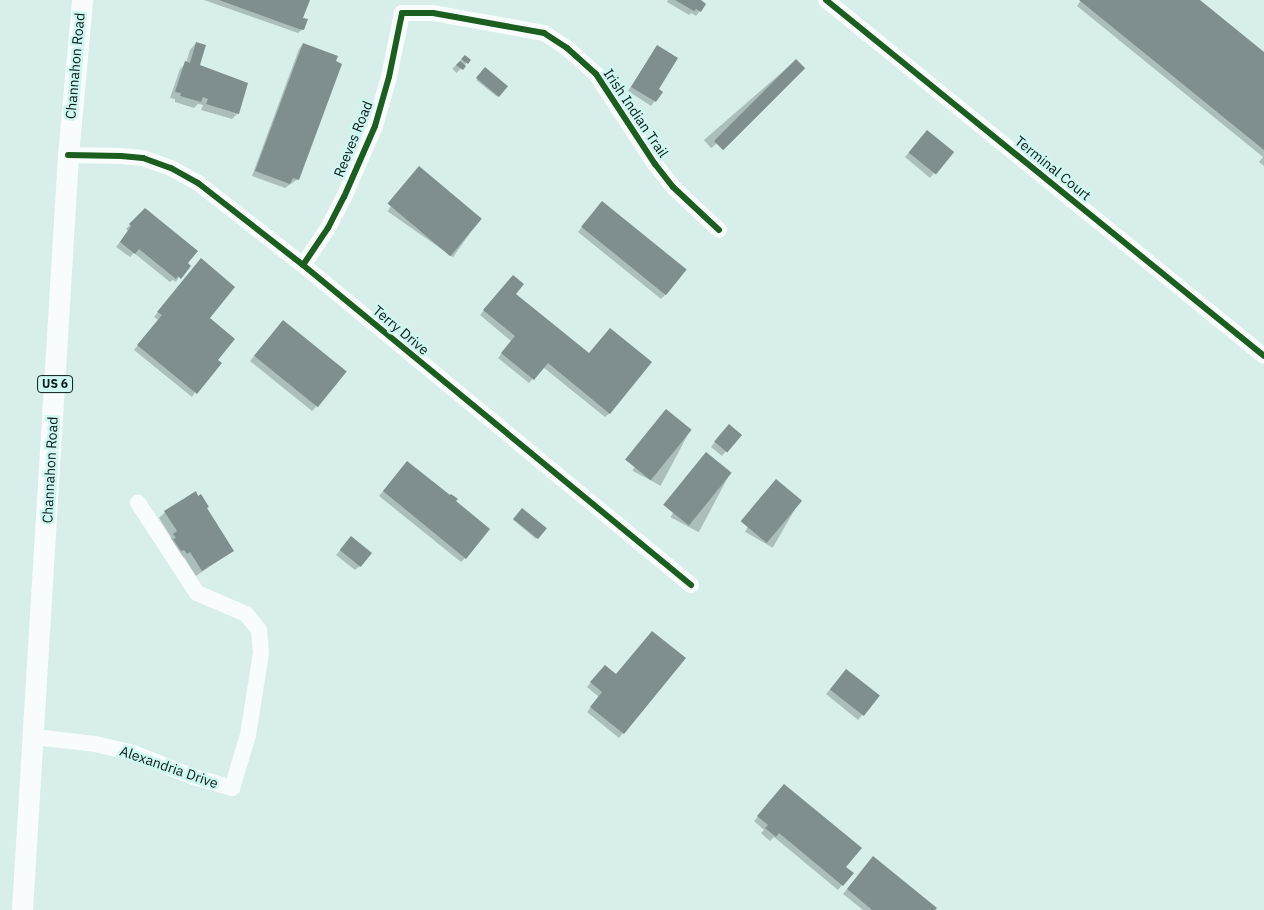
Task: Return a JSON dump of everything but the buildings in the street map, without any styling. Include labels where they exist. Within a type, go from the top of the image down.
[{"type":"main road","name":"Channahon Road","points":[[22,910],[68,155],[82,0]]},
{"type":"street","name":"Terminal Court","points":[[826,0],[1264,356]]},
{"type":"street","name":"Irish Indian Trail","points":[[402,13],[433,13],[501,24],[544,33],[559,43],[596,74],[655,164],[673,186],[719,230]]},
{"type":"street","name":"Reeves Road","points":[[303,265],[328,228],[344,197],[375,126],[389,77],[402,13]]},
{"type":"street","name":"Terry Drive","points":[[68,155],[143,158],[171,168],[198,183],[303,265],[692,585]]},
{"type":"street","name":"Alexandria Drive","points":[[34,737],[95,744],[132,753],[194,778],[232,788],[249,726],[262,653],[259,630],[246,614],[198,593],[138,503]]},
{"type":"cycle path","points":[[826,0],[1264,356]]},
{"type":"cycle path","points":[[303,265],[328,228],[344,197],[375,126],[389,77],[402,13],[433,13],[544,33],[567,48],[596,74],[655,164],[673,187],[719,230]]},
{"type":"cycle path","points":[[68,155],[143,158],[171,168],[198,183],[303,265],[691,585]]}]
